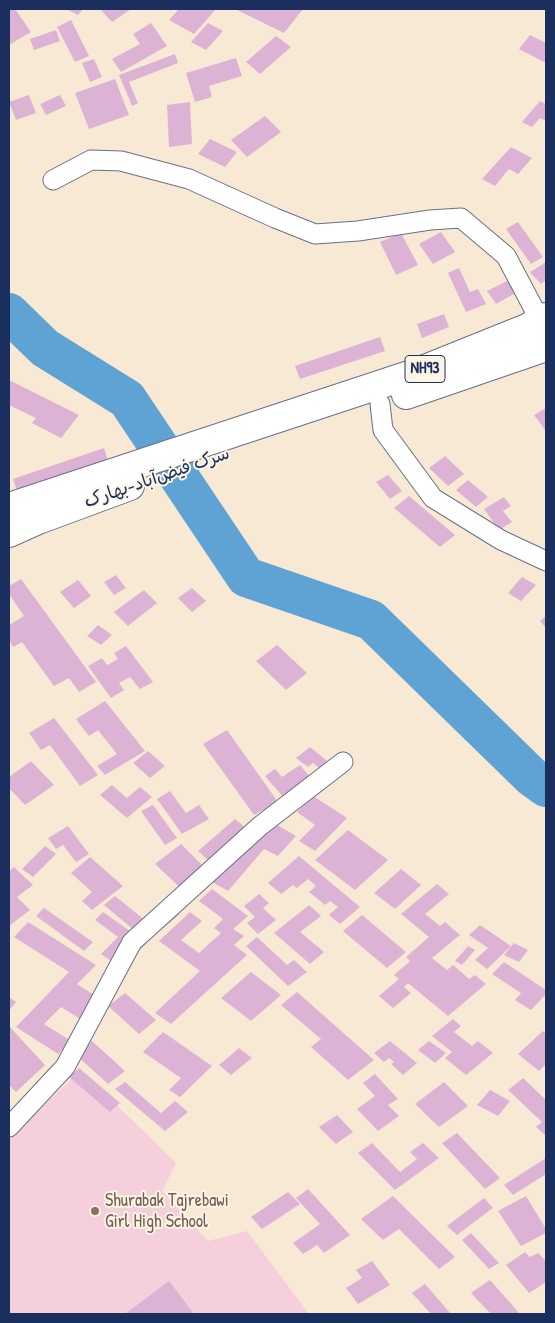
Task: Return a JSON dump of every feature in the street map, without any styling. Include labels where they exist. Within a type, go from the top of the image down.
[{"type":"main road","name":"NH93","points":[[303,419],[527,328],[546,317]]},
{"type":"main road","name":"NH93","points":[[303,419],[380,404],[546,348]]},
{"type":"main road","name":"سرک فیض‌آباد-بهارک","points":[[9,507],[112,482],[303,419]]},
{"type":"main road","name":"سرک فیض‌آباد-بهارک","points":[[9,533],[112,482]]},
{"type":"street","points":[[53,180],[91,160],[122,161],[189,179],[315,234],[358,231],[430,220],[461,218],[506,256],[534,309],[546,317]]},
{"type":"street","points":[[380,404],[383,430],[433,498],[501,540],[546,561]]},
{"type":"street","points":[[9,1127],[65,1067],[132,942],[260,826],[343,762]]},
{"type":"shaded area","name":"Shurabak Tajrebawi Girl High School","points":[[81,1070],[176,1163],[162,1191],[208,1241],[247,1231],[309,1314],[9,1314],[9,1139]]},
{"type":"building","points":[[9,9],[15,9],[31,32],[9,45]]},
{"type":"building","points":[[66,9],[83,9],[78,15]]},
{"type":"building","points":[[100,9],[131,9],[112,22]]},
{"type":"building","points":[[179,9],[216,9],[194,34],[169,20]]},
{"type":"building","points":[[235,9],[303,9],[284,33]]},
{"type":"building","points":[[71,20],[89,56],[75,62],[57,27]]},
{"type":"building","points":[[151,23],[167,46],[121,72],[112,59],[140,44],[133,34]]},
{"type":"building","points":[[208,23],[223,31],[206,50],[191,42]]},
{"type":"building","points":[[56,30],[60,41],[34,50],[30,39]]},
{"type":"building","points":[[530,35],[546,43],[546,63],[519,49]]},
{"type":"building","points":[[276,36],[291,47],[260,74],[246,62]]},
{"type":"building","points":[[175,54],[178,63],[129,82],[138,103],[132,106],[119,75]]},
{"type":"building","points":[[236,58],[242,76],[209,86],[212,97],[195,102],[186,73]]},
{"type":"building","points":[[94,59],[102,77],[90,82],[82,63]]},
{"type":"building","points":[[115,79],[129,115],[89,129],[75,93]]},
{"type":"building","points":[[29,95],[36,113],[16,120],[9,102]]},
{"type":"building","points":[[60,95],[66,106],[46,115],[40,104]]},
{"type":"building","points":[[540,101],[546,104],[546,121],[540,118],[532,127],[522,122]]},
{"type":"building","points":[[190,102],[192,144],[169,147],[167,105]]},
{"type":"building","points":[[265,116],[281,132],[247,157],[231,140]]},
{"type":"building","points":[[210,139],[237,152],[225,167],[198,154]]},
{"type":"building","points":[[511,147],[532,158],[518,174],[509,169],[495,186],[482,179]]},
{"type":"building","points":[[518,222],[543,257],[531,264],[506,229]]},
{"type":"building","points":[[441,232],[455,252],[433,264],[419,244]]},
{"type":"building","points":[[401,233],[418,265],[396,275],[380,242]]},
{"type":"building","points":[[546,262],[546,280],[541,284],[530,272]]},
{"type":"building","points":[[459,268],[470,292],[478,289],[486,304],[466,312],[448,273]]},
{"type":"building","points":[[511,279],[519,291],[496,304],[487,291]]},
{"type":"building","points":[[444,314],[449,327],[422,338],[417,324]]},
{"type":"building","points":[[380,337],[385,351],[300,379],[295,366]]},
{"type":"building","points":[[9,380],[79,415],[61,438],[32,423],[36,418],[9,405]]},
{"type":"building","points":[[546,408],[546,431],[534,415]]},
{"type":"building","points":[[104,448],[109,464],[18,494],[13,479]]},
{"type":"building","points":[[445,456],[464,474],[448,486],[429,468]]},
{"type":"building","points":[[388,475],[402,491],[390,499],[376,482]]},
{"type":"building","points":[[468,480],[488,497],[476,507],[456,490]]},
{"type":"building","points":[[409,496],[455,535],[440,547],[394,508]]},
{"type":"building","points":[[504,497],[511,506],[503,511],[512,522],[499,530],[484,509]]},
{"type":"building","points":[[116,575],[126,588],[114,595],[104,582]]},
{"type":"building","points":[[522,577],[536,585],[521,601],[508,593]]},
{"type":"building","points":[[21,579],[96,682],[79,692],[69,678],[54,686],[22,642],[13,647],[9,640],[9,625],[24,616],[9,594],[9,586]]},
{"type":"building","points":[[78,580],[91,596],[74,608],[60,592]]},
{"type":"building","points":[[192,588],[206,601],[192,612],[178,598]]},
{"type":"building","points":[[144,590],[157,603],[128,626],[114,612]]},
{"type":"building","points":[[546,616],[546,628],[540,621]]},
{"type":"building","points":[[98,625],[112,635],[101,645],[87,636]]},
{"type":"building","points":[[277,645],[307,673],[286,690],[256,661]]},
{"type":"building","points":[[126,646],[153,682],[140,689],[130,677],[119,683],[124,690],[111,698],[88,666],[102,658],[107,665],[118,659],[114,653]]},
{"type":"building","points":[[105,701],[145,751],[105,775],[97,766],[117,754],[98,730],[89,736],[76,719]]},
{"type":"building","points":[[54,718],[98,775],[80,786],[50,745],[41,750],[29,733]]},
{"type":"building","points":[[227,730],[278,802],[254,815],[203,744]]},
{"type":"building","points":[[310,747],[327,761],[319,768],[313,763],[308,767],[296,758]]},
{"type":"building","points":[[148,751],[165,766],[150,778],[133,763]]},
{"type":"building","points":[[31,761],[54,785],[25,805],[9,788],[9,777]]},
{"type":"building","points":[[300,765],[312,779],[284,798],[265,776],[275,769],[282,777]]},
{"type":"building","points":[[112,785],[127,798],[140,787],[152,797],[127,818],[100,795]]},
{"type":"building","points":[[304,790],[347,818],[315,851],[299,841],[315,825],[297,812],[304,805],[295,799]]},
{"type":"building","points":[[170,791],[186,813],[199,805],[209,819],[182,834],[157,799]]},
{"type":"building","points":[[153,805],[177,838],[165,845],[141,811]]},
{"type":"building","points":[[235,819],[246,828],[208,860],[198,851]]},
{"type":"building","points":[[267,819],[296,836],[278,856],[264,849],[228,891],[212,882]]},
{"type":"building","points":[[68,826],[89,854],[76,862],[63,845],[56,849],[48,838]]},
{"type":"building","points":[[348,830],[388,860],[355,890],[315,860]]},
{"type":"building","points":[[181,844],[211,874],[186,893],[155,864]]},
{"type":"building","points":[[45,846],[56,854],[33,877],[22,869]]},
{"type":"building","points":[[299,856],[360,907],[340,924],[329,915],[338,907],[330,901],[325,905],[309,892],[316,886],[308,879],[297,888],[293,885],[281,894],[268,883]]},
{"type":"building","points":[[90,857],[123,886],[92,910],[82,901],[92,892],[71,873]]},
{"type":"building","points":[[14,867],[33,885],[17,897],[30,910],[9,926],[9,871]]},
{"type":"building","points":[[401,869],[421,885],[395,909],[374,893]]},
{"type":"building","points":[[437,884],[449,894],[425,914],[440,926],[445,922],[460,935],[432,958],[447,970],[453,965],[469,979],[475,975],[486,984],[448,1016],[408,983],[404,987],[411,993],[393,1008],[379,996],[399,979],[394,975],[410,961],[406,957],[429,937],[401,914]]},
{"type":"building","points":[[212,889],[248,916],[233,929],[244,936],[234,945],[247,955],[171,1024],[155,1013],[200,971],[159,941],[190,912],[202,921],[181,940],[199,953],[221,933],[214,928],[223,919],[199,901]]},
{"type":"building","points":[[259,894],[269,903],[263,908],[276,920],[258,934],[247,923],[255,917],[244,906]]},
{"type":"building","points":[[115,896],[146,921],[167,903],[180,914],[147,941],[104,905]]},
{"type":"building","points":[[309,905],[321,916],[300,932],[324,952],[310,964],[274,933]]},
{"type":"building","points":[[44,908],[93,942],[84,951],[36,916]]},
{"type":"building","points":[[103,912],[147,943],[121,968],[101,954],[118,937],[95,920]]},
{"type":"building","points":[[362,915],[406,952],[387,968],[343,931]]},
{"type":"building","points":[[28,922],[96,965],[77,984],[105,1002],[85,1022],[61,1007],[44,1024],[71,1041],[58,1054],[16,1027],[69,972],[14,937]]},
{"type":"building","points":[[480,925],[511,946],[487,969],[475,960],[488,948],[469,935]]},
{"type":"building","points":[[257,937],[287,965],[294,960],[307,972],[288,986],[246,946]]},
{"type":"building","points":[[514,943],[528,950],[519,962],[504,955]]},
{"type":"building","points":[[468,946],[475,950],[462,965],[455,961]]},
{"type":"building","points":[[504,962],[546,990],[546,994],[531,1010],[515,1000],[521,993],[492,974]]},
{"type":"building","points":[[251,972],[281,995],[251,1021],[221,998]]},
{"type":"building","points":[[297,992],[374,1060],[348,1080],[311,1047],[321,1039],[281,1005]]},
{"type":"building","points":[[125,993],[156,1020],[139,1034],[108,1006]]},
{"type":"building","points":[[9,997],[16,1002],[9,1011]]},
{"type":"building","points":[[453,1019],[461,1026],[454,1032],[472,1046],[478,1041],[493,1053],[466,1075],[445,1058],[452,1052],[432,1036]]},
{"type":"building","points":[[9,1026],[45,1065],[16,1092],[9,1085]]},
{"type":"building","points":[[543,1031],[546,1034],[546,1064],[539,1071],[518,1054]]},
{"type":"building","points":[[163,1032],[212,1066],[180,1097],[169,1090],[181,1078],[143,1052]]},
{"type":"building","points":[[92,1041],[125,1071],[108,1084],[75,1054]]},
{"type":"building","points":[[390,1041],[417,1063],[403,1075],[391,1064],[394,1062],[389,1058],[384,1062],[374,1053]]},
{"type":"building","points":[[429,1041],[446,1053],[435,1063],[418,1050]]},
{"type":"building","points":[[239,1048],[252,1058],[231,1075],[219,1065]]},
{"type":"building","points":[[79,1068],[120,1103],[110,1112],[69,1077]]},
{"type":"building","points":[[375,1074],[398,1099],[388,1105],[399,1116],[378,1131],[357,1109],[375,1096],[363,1083]]},
{"type":"building","points":[[523,1078],[546,1100],[546,1136],[536,1127],[542,1122],[508,1090]]},
{"type":"building","points":[[125,1082],[161,1113],[175,1101],[188,1112],[165,1131],[115,1089]]},
{"type":"building","points":[[444,1082],[468,1106],[439,1127],[415,1104]]},
{"type":"building","points":[[490,1090],[510,1101],[498,1116],[477,1105]]},
{"type":"building","points":[[337,1115],[353,1132],[336,1144],[319,1127]]},
{"type":"building","points":[[457,1133],[500,1178],[485,1189],[442,1143]]},
{"type":"building","points":[[372,1143],[400,1172],[417,1159],[410,1152],[423,1143],[439,1158],[395,1190],[358,1153]]},
{"type":"building","points":[[546,1158],[546,1174],[513,1195],[504,1185]]},
{"type":"building","points":[[308,1189],[350,1235],[324,1253],[317,1245],[303,1254],[293,1243],[320,1224],[296,1198]]},
{"type":"building","points":[[288,1192],[300,1204],[262,1229],[251,1217]]},
{"type":"building","points":[[393,1196],[455,1257],[439,1269],[399,1229],[383,1240],[361,1219]]},
{"type":"building","points":[[526,1196],[546,1229],[546,1233],[521,1246],[498,1211]]},
{"type":"building","points":[[484,1198],[493,1208],[457,1235],[447,1226]]},
{"type":"building","points":[[471,1233],[499,1263],[489,1269],[462,1240]]},
{"type":"building","points":[[525,1252],[530,1257],[538,1253],[546,1261],[546,1282],[529,1293],[506,1265]]},
{"type":"building","points":[[372,1261],[390,1285],[358,1304],[346,1288],[362,1278],[356,1270]]},
{"type":"building","points":[[490,1280],[520,1314],[491,1314],[471,1293]]},
{"type":"building","points":[[169,1281],[194,1314],[125,1314]]},
{"type":"building","points":[[425,1284],[451,1314],[431,1314],[412,1293]]},
{"type":"waterway","points":[[9,313],[45,348],[127,399],[246,577],[371,620],[532,777],[546,787]]},
{"type":"place","name":"Shurabak Tajrebawi Girl High School","points":[[95,1211]]}]
